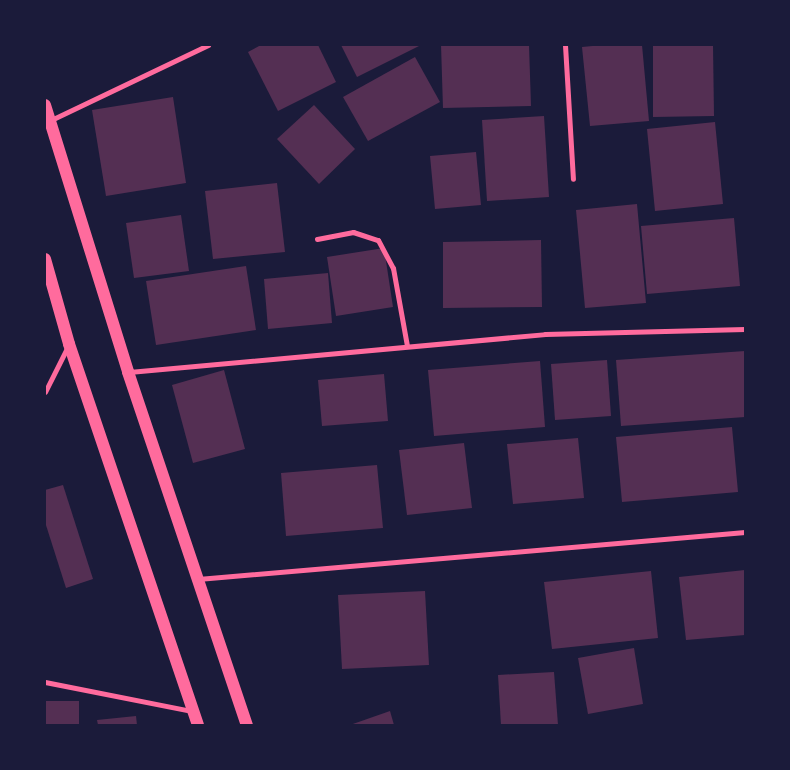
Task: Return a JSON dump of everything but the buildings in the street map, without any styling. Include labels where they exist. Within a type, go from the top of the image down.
[{"type":"main road","points":[[45,105],[128,372],[247,725]]},
{"type":"main road","points":[[45,259],[69,344],[198,725]]},
{"type":"street","points":[[50,121],[208,45]]},
{"type":"street","points":[[564,45],[573,179]]},
{"type":"street","points":[[317,239],[354,232],[378,240],[393,268],[407,346]]},
{"type":"street","points":[[128,372],[545,334],[745,329]]},
{"type":"street","points":[[45,392],[69,344]]},
{"type":"street","points":[[198,579],[745,532]]},
{"type":"street","points":[[45,682],[193,712]]}]
